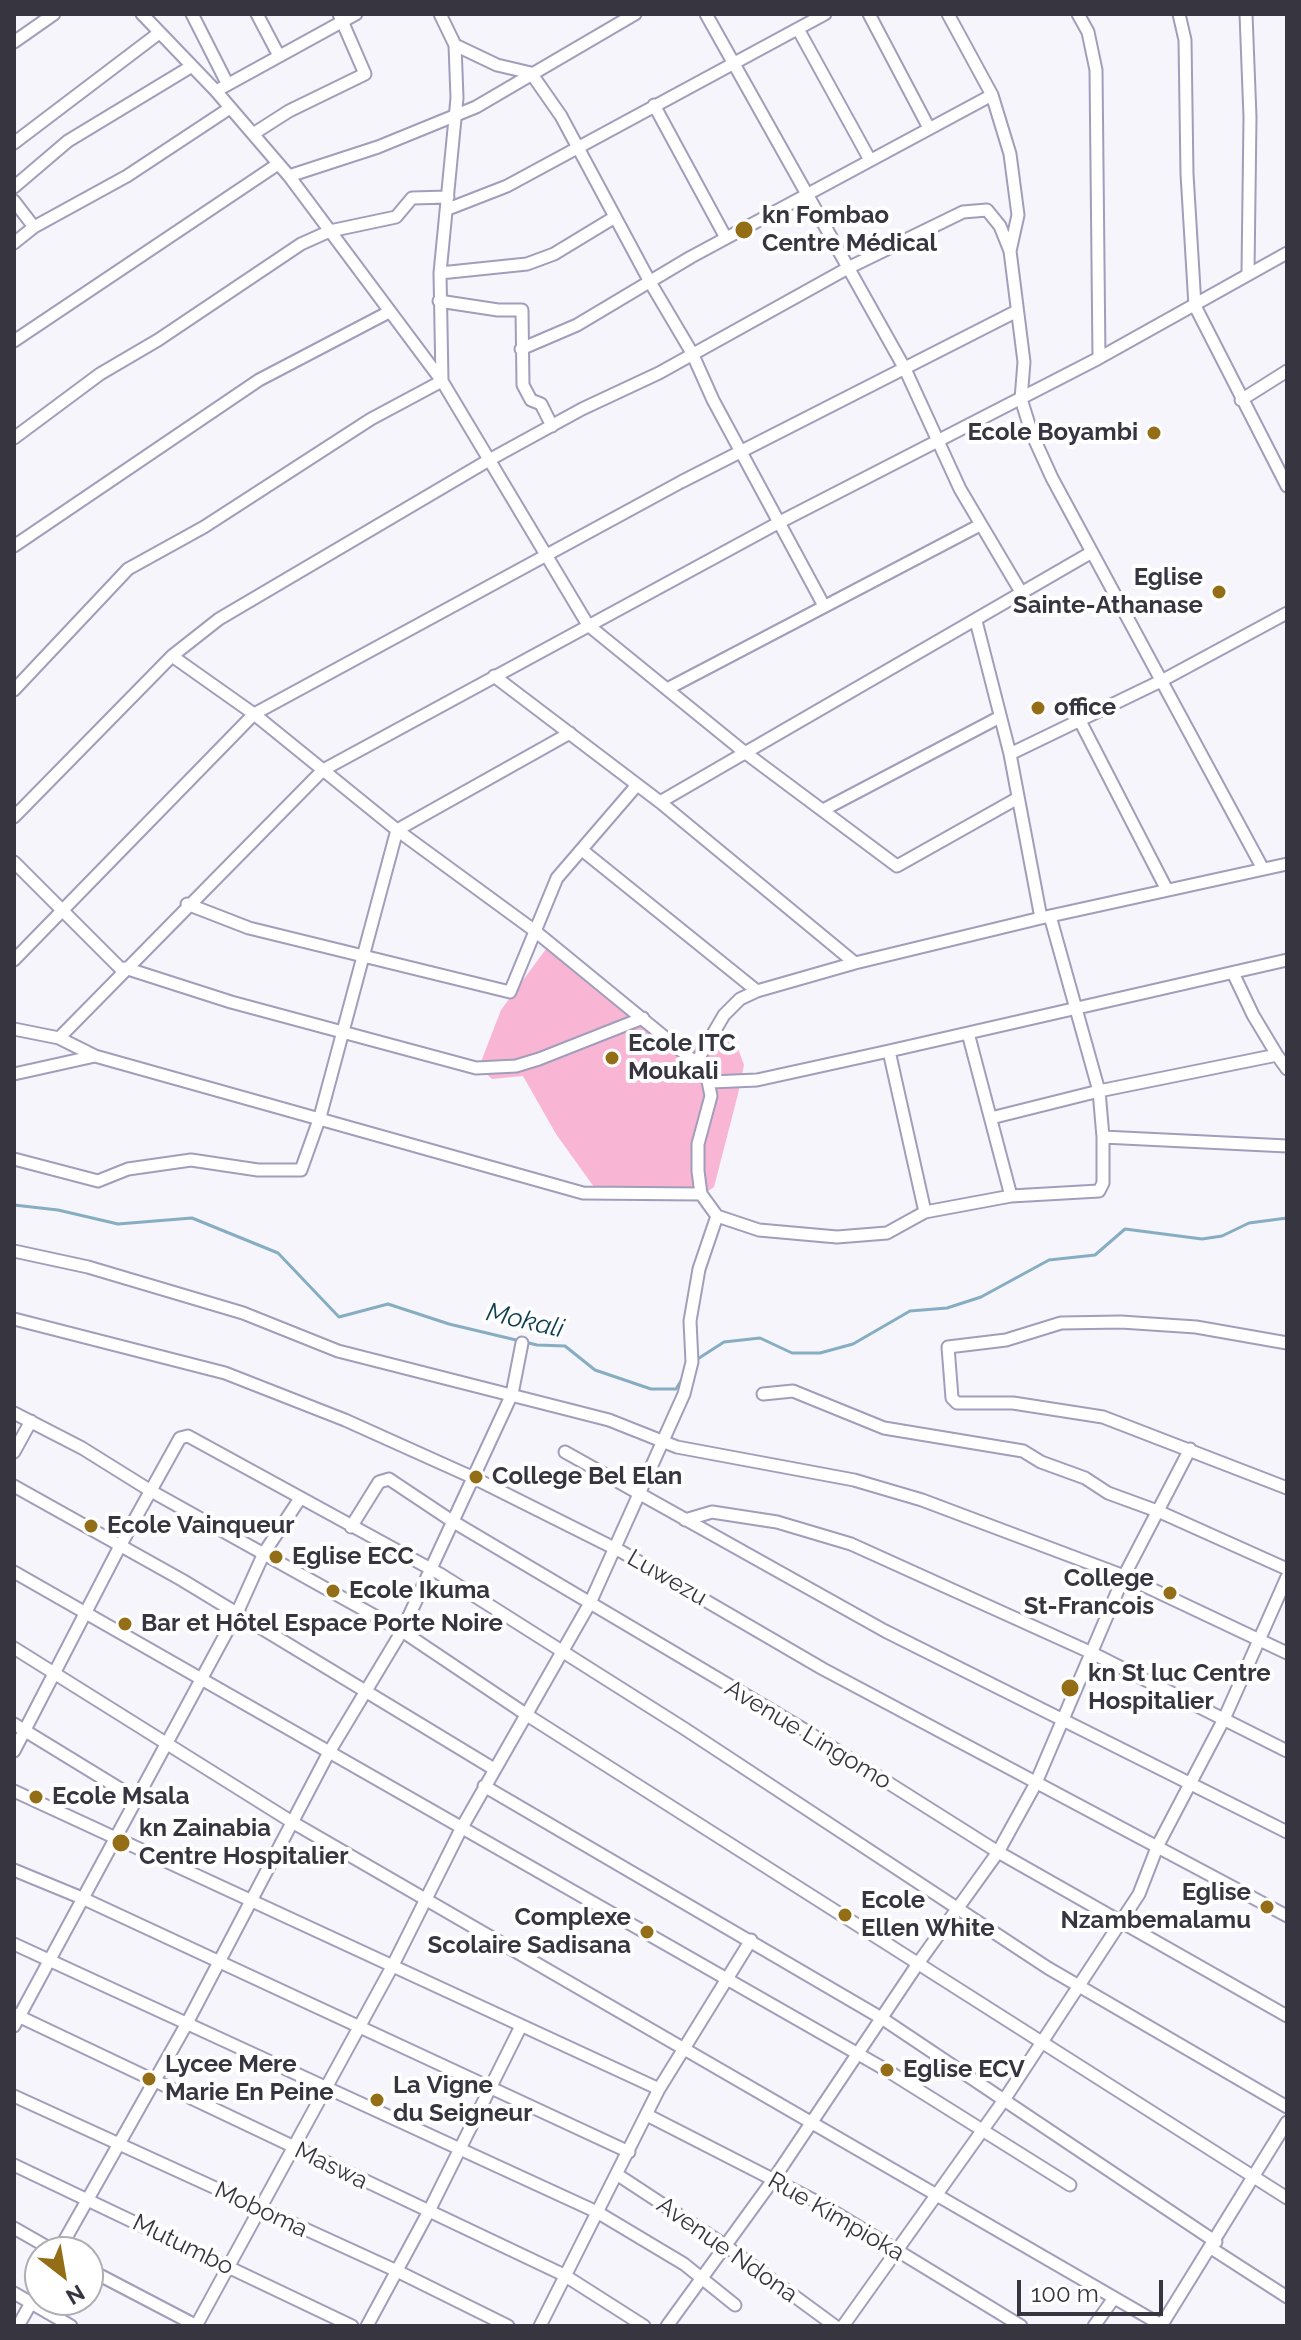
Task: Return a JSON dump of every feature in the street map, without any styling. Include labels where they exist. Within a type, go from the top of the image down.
[{"type":"street","points":[[14,42],[54,14]]},
{"type":"street","points":[[142,14],[216,91],[289,176],[442,381],[588,625],[743,751],[897,866],[1018,798]]},
{"type":"street","points":[[192,14],[227,83]]},
{"type":"street","points":[[257,14],[278,54]]},
{"type":"street","points":[[216,91],[341,17],[356,14]]},
{"type":"street","points":[[440,14],[455,45],[454,117],[440,273],[442,381]]},
{"type":"street","points":[[289,176],[454,117],[635,14]]},
{"type":"street","points":[[706,14],[905,369],[937,442],[980,525],[1021,592]]},
{"type":"street","points":[[14,438],[100,374],[158,340],[279,257],[330,231],[396,217],[412,198],[448,203],[507,186],[825,14]]},
{"type":"street","points":[[869,14],[929,128]]},
{"type":"street","points":[[948,14],[992,95],[1006,136],[1016,183],[1018,215],[1010,251],[1015,312],[1024,362],[1021,399],[1052,478],[1263,869]]},
{"type":"street","points":[[1078,14],[1088,32],[1096,70],[1099,358]]},
{"type":"street","points":[[1179,14],[1185,40],[1187,174],[1195,306],[1287,486]]},
{"type":"street","points":[[1246,14],[1250,117],[1248,272]]},
{"type":"street","points":[[253,134],[289,111],[365,74],[341,17]]},
{"type":"street","points":[[798,29],[870,160]]},
{"type":"street","points":[[14,143],[159,33]]},
{"type":"street","points":[[455,45],[497,65],[531,73],[578,145],[650,282],[692,353],[778,523],[823,604]]},
{"type":"street","points":[[14,187],[68,141],[192,66]]},
{"type":"street","points":[[521,349],[577,325],[726,238],[992,95]]},
{"type":"street","points":[[654,105],[726,238]]},
{"type":"street","points":[[14,243],[34,227],[127,176],[230,108]]},
{"type":"street","points":[[14,341],[278,164]]},
{"type":"street","points":[[14,201],[34,227]]},
{"type":"street","points":[[14,817],[172,656],[219,619],[489,460],[659,373],[848,268],[976,208],[987,210],[995,217],[1010,251]]},
{"type":"street","points":[[440,273],[527,264],[554,254],[615,217]]},
{"type":"street","points":[[59,1038],[187,904],[323,770],[778,523],[1099,358],[1195,306],[1248,272],[1287,253]]},
{"type":"street","points":[[439,301],[498,310],[522,310],[521,374],[526,394],[541,404],[552,426]]},
{"type":"street","points":[[14,546],[259,380],[389,312]]},
{"type":"street","points":[[14,960],[254,714],[741,451],[1015,312]]},
{"type":"street","points":[[1241,400],[1287,371]]},
{"type":"street","points":[[14,690],[128,569],[204,527],[371,419],[442,381]]},
{"type":"street","points":[[669,688],[823,604],[980,525]]},
{"type":"street","points":[[660,802],[743,751],[976,621],[1092,552]]},
{"type":"street","points":[[1010,754],[1163,680],[1287,613]]},
{"type":"street","points":[[172,656],[254,714],[397,830],[535,931],[697,1061],[711,1082],[698,1144],[701,1194],[717,1216],[759,1230],[837,1237],[887,1233],[925,1212],[1011,1196],[1099,1191],[1103,1183],[1099,1091],[1045,917],[1010,754],[998,718],[976,621]]},
{"type":"street","points":[[494,676],[660,802],[855,963]]},
{"type":"street","points":[[823,810],[998,718]]},
{"type":"street","points":[[1080,721],[1167,890]]},
{"type":"street","points":[[14,1159],[98,1181],[128,1169],[191,1160],[258,1170],[302,1168],[320,1117],[365,959],[397,830],[570,733]]},
{"type":"street","points":[[187,904],[249,928],[365,959],[510,992],[557,878],[637,785]]},
{"type":"street","points":[[582,850],[757,991]]},
{"type":"street","points":[[14,862],[124,970],[231,1002],[486,1069],[539,1059],[643,1018]]},
{"type":"street","points":[[697,1061],[724,1015],[740,999],[757,991],[855,963],[1045,917],[1287,865]]},
{"type":"street","points":[[711,1082],[757,1080],[1075,1006],[1234,975],[1287,960]]},
{"type":"street","points":[[1234,975],[1253,1015],[1287,1069]]},
{"type":"street","points":[[14,1029],[59,1038],[95,1056],[583,1193],[701,1194]]},
{"type":"street","points":[[968,1033],[1011,1196]]},
{"type":"street","points":[[889,1051],[925,1212]]},
{"type":"street","points":[[991,1118],[1099,1091],[1277,1055]]},
{"type":"street","points":[[14,1074],[95,1056]]},
{"type":"street","points":[[1103,1137],[1287,1146]]},
{"type":"street","points":[[104,2277],[197,2326],[393,1965],[484,1786],[590,1603],[684,1394],[692,1362],[691,1315],[699,1269],[717,1216]]},
{"type":"street","points":[[14,1251],[88,1267],[243,1313],[338,1351],[512,1394],[532,1403],[609,1420],[663,1442],[854,1480],[922,1500],[1124,1576],[1287,1653]]},
{"type":"street","name":"Luwezu","points":[[14,1319],[225,1373],[345,1420],[474,1478],[615,1548],[823,1669],[1035,1785],[1158,1845],[1287,1916]]},
{"type":"street","points":[[1287,1343],[1196,1327],[1121,1322],[1061,1323],[1006,1340],[948,1347],[952,1398],[957,1403],[1013,1403],[1082,1412],[1190,1449],[1287,1488]]},
{"type":"street","points":[[66,2236],[186,2025],[328,1754],[402,1631],[512,1394],[522,1343]]},
{"type":"street","points":[[763,1394],[793,1391],[884,1428],[1023,1451],[1041,1462],[1085,1478],[1108,1493],[1160,1512],[1287,1569]]},
{"type":"street","points":[[14,1413],[402,1631],[527,1715],[1287,2198]]},
{"type":"street","points":[[14,1452],[31,1421]]},
{"type":"street","points":[[14,1751],[20,1726],[57,1673],[120,1546],[180,1438],[188,1436],[299,1500],[432,1569],[1080,1987],[1287,2107]]},
{"type":"street","points":[[667,2326],[773,2180],[859,2056],[919,1962],[998,1852],[1035,1785],[1124,1576],[1160,1512],[1190,1449]]},
{"type":"street","points":[[565,1452],[885,1631],[1287,1832]]},
{"type":"street","name":"Avenue Lingomo","points":[[351,1527],[379,1482],[386,1478],[452,1521],[803,1729],[998,1852],[1287,2016]]},
{"type":"street","points":[[14,1486],[237,1613],[494,1769]]},
{"type":"street","points":[[16,2019],[237,1613],[264,1553],[299,1500]]},
{"type":"street","points":[[685,1520],[712,1512],[777,1522],[851,1544],[1092,1653],[1287,1751]]},
{"type":"street","points":[[14,1572],[859,2056],[1070,2185]]},
{"type":"street","points":[[843,2326],[1004,2100],[1143,1886],[1158,1845],[1224,1719],[1287,1577]]},
{"type":"street","points":[[14,1648],[292,1822],[1162,2326],[1287,2122]]},
{"type":"street","points":[[20,1726],[135,1798]]},
{"type":"street","points":[[484,1786],[883,2019],[1287,2297]]},
{"type":"street","points":[[14,1791],[659,2089]]},
{"type":"street","points":[[14,1870],[82,1898],[491,2085],[629,2152]]},
{"type":"street","points":[[540,2326],[659,2089],[724,1978],[751,1940]]},
{"type":"street","points":[[14,1944],[597,2212],[703,2278],[735,2305]]},
{"type":"street","name":"Maswa","points":[[16,2019],[564,2275],[644,2326]]},
{"type":"street","points":[[367,2326],[429,2211],[521,2026]]},
{"type":"street","name":"Moboma","points":[[14,2096],[397,2271],[508,2326]]},
{"type":"street","name":"Rue Kimpioka","points":[[647,2115],[821,2204],[1021,2326]]},
{"type":"street","name":"Mutumbo","points":[[14,2165],[352,2326]]},
{"type":"street","name":"Avenue Ndona","points":[[618,2175],[726,2246],[835,2326]]},
{"type":"street","points":[[1094,2326],[1114,2298]]},
{"type":"street","points":[[53,2316],[71,2326]]},
{"type":"shaded area","points":[[546,949],[682,1044],[726,1040],[737,1046],[744,1065],[738,1094],[714,1187],[699,1197],[599,1194],[556,1134],[523,1076],[492,1079],[479,1067],[501,1010]]},
{"type":"waterway","name":"Mokali","points":[[14,1205],[58,1210],[118,1224],[192,1218],[278,1253],[339,1317],[388,1304],[449,1324],[537,1345],[565,1346],[595,1370],[651,1389],[676,1389],[684,1376]]},
{"type":"waterway","name":"Mokali","points":[[696,1360],[724,1342],[760,1338],[792,1353],[820,1353],[853,1344],[910,1311],[947,1308],[981,1297],[1049,1260],[1095,1255],[1125,1229],[1202,1239],[1222,1236],[1249,1223],[1287,1218]]},
{"type":"place","name":"kn Fombao Centre Médical","points":[[744,230]]},
{"type":"place","name":"Ecole Boyambi","points":[[1154,433]]},
{"type":"place","name":"Eglise Sainte-Athanase","points":[[1219,592]]},
{"type":"place","name":"office","points":[[1038,708]]},
{"type":"place","name":"Ecole ITC Moukali","points":[[612,1058]]},
{"type":"place","name":"College Bel Elan","points":[[476,1477]]},
{"type":"place","name":"Ecole Vainqueur","points":[[91,1526]]},
{"type":"place","name":"Eglise ECC","points":[[276,1557]]},
{"type":"place","name":"Ecole Ikuma","points":[[333,1591]]},
{"type":"place","name":"College St-Francois","points":[[1170,1593]]},
{"type":"place","name":"Bar et Hôtel Espace Porte Noire","points":[[125,1624]]},
{"type":"place","name":"kn St luc Centre Hospitalier","points":[[1070,1688]]},
{"type":"place","name":"Ecole Msala","points":[[36,1797]]},
{"type":"place","name":"kn Zainabia Centre Hospitalier","points":[[121,1843]]},
{"type":"place","name":"Eglise Nzambemalamu","points":[[1267,1907]]},
{"type":"place","name":"Ecole Ellen White","points":[[845,1915]]},
{"type":"place","name":"Complexe Scolaire Sadisana","points":[[647,1932]]},
{"type":"place","name":"Eglise ECV","points":[[887,2070]]},
{"type":"place","name":"Lycee Mere Marie En Peine","points":[[149,2079]]},
{"type":"place","name":"La Vigne du Seigneur","points":[[377,2100]]}]
